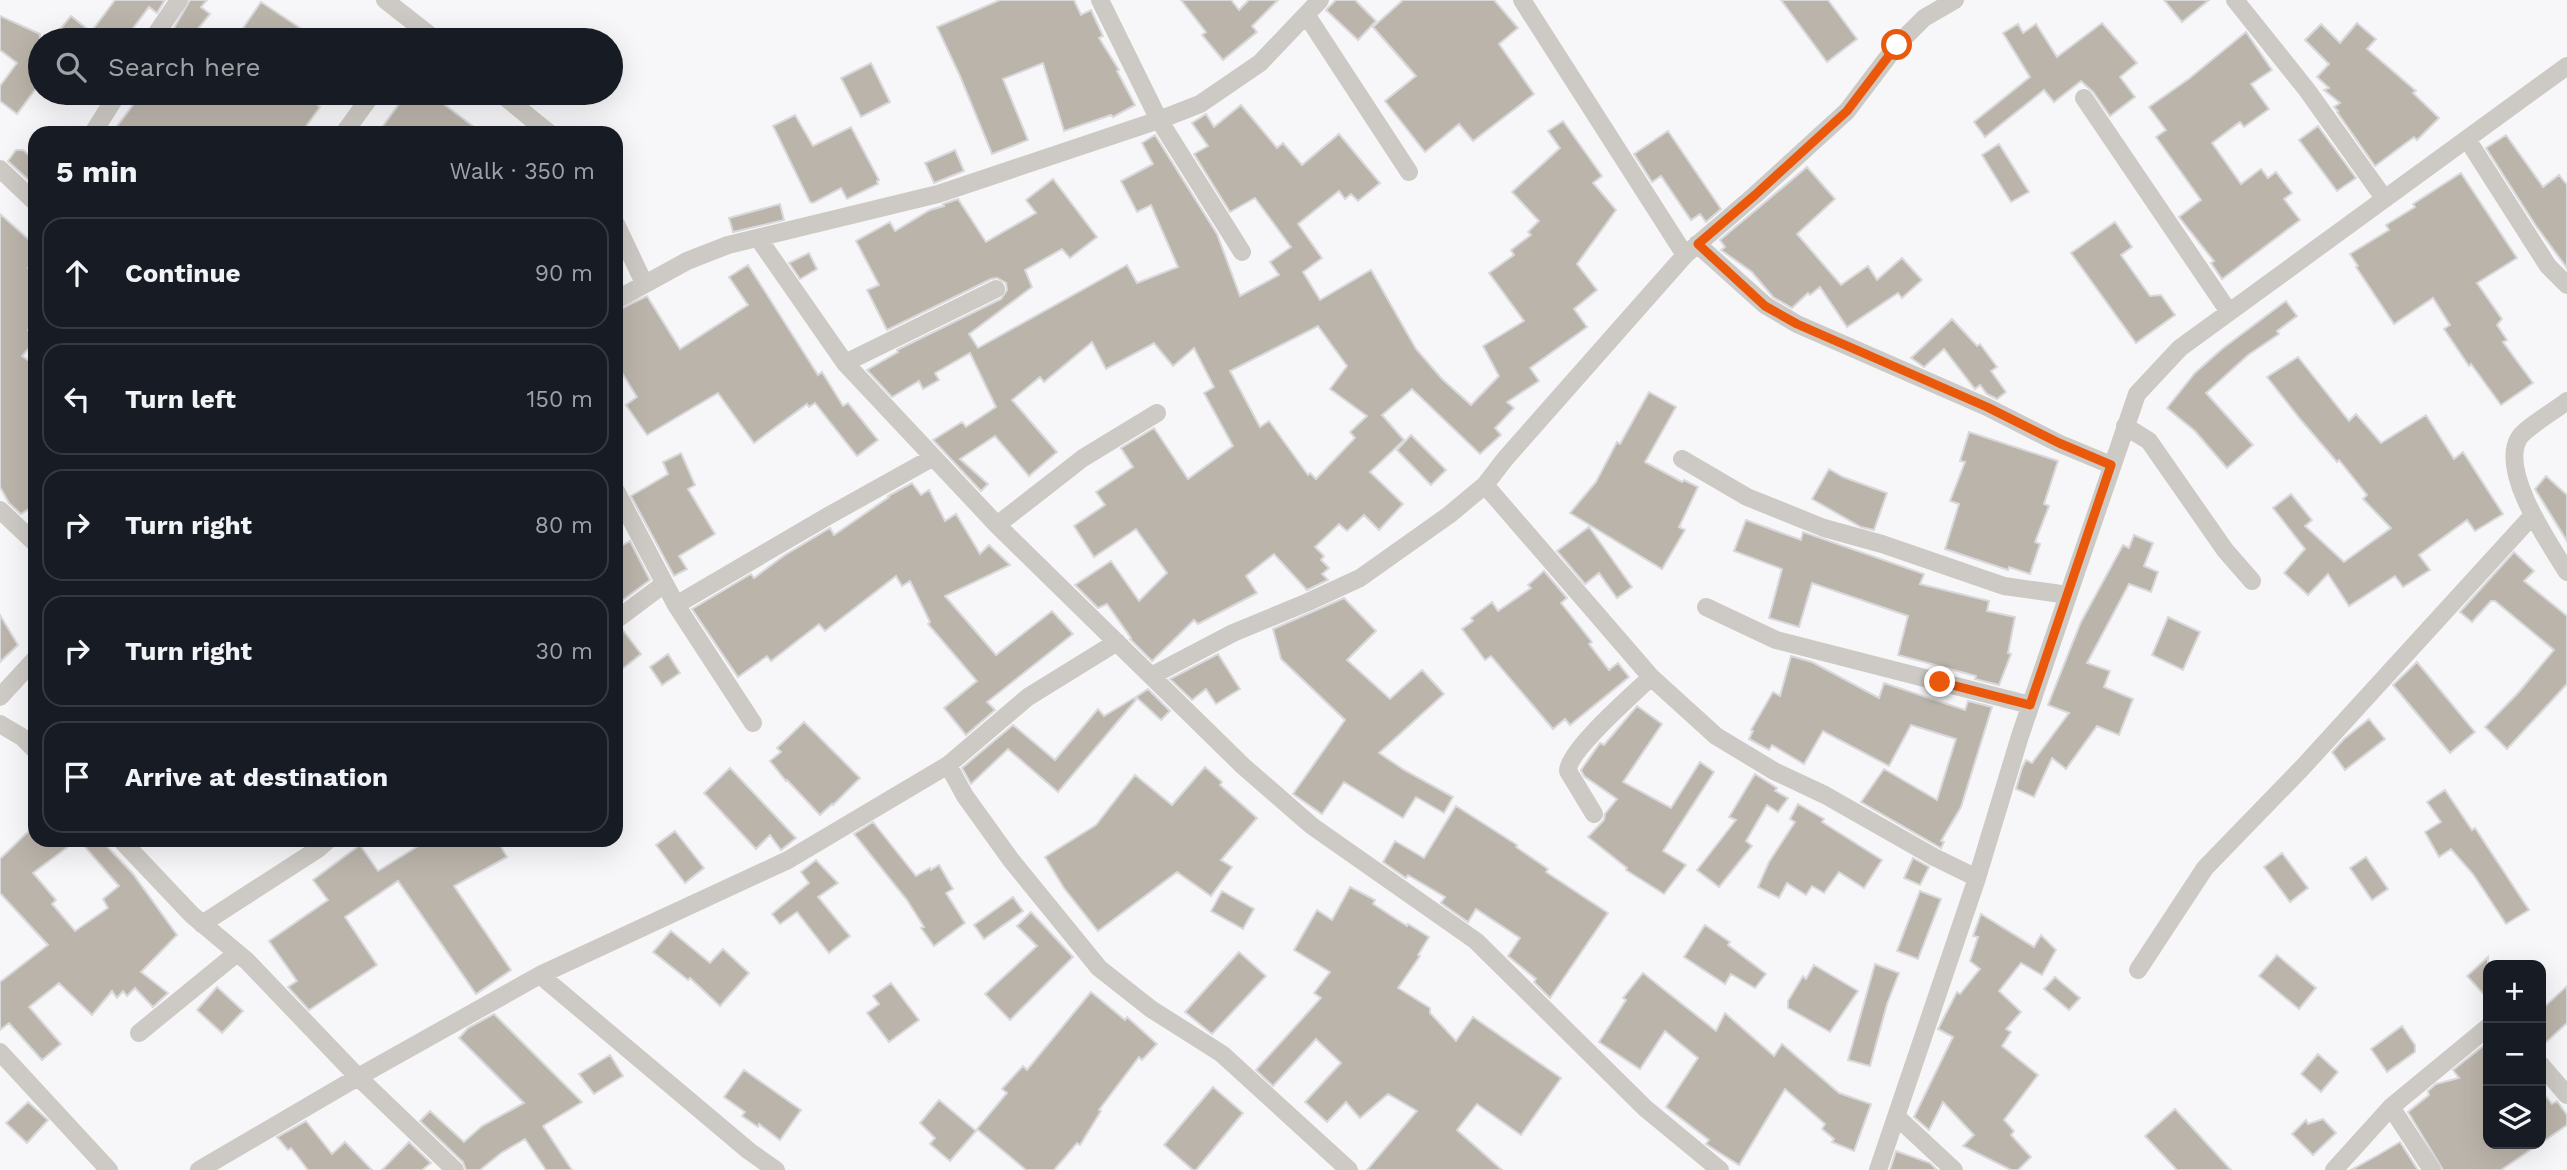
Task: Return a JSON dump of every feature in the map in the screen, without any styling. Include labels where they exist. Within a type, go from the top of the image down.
[{"type":"street","points":[[160,28],[179,0]]},
{"type":"street","points":[[385,0],[410,28]]},
{"type":"street","points":[[1100,0],[1159,120],[1242,252]]},
{"type":"street","points":[[623,296],[687,261],[728,245],[938,194],[1200,104],[1260,63],[1321,0]]},
{"type":"street","points":[[1522,0],[1691,250],[1765,306],[1797,324],[1987,407],[2059,443],[2111,465]]},
{"type":"street","points":[[1153,675],[1233,633],[1360,578],[1449,515],[1485,485],[1691,250],[1847,111],[1897,45],[1924,18],[1955,0]]},
{"type":"street","points":[[2235,0],[2308,90],[2384,198]]},
{"type":"street","points":[[1307,16],[1409,172]]},
{"type":"street","points":[[1878,1170],[1977,878],[2030,705],[2137,394],[2180,348],[2567,66]]},
{"type":"street","points":[[2084,99],[2229,312]]},
{"type":"street","points":[[97,126],[110,105]]},
{"type":"street","points":[[349,126],[364,105]]},
{"type":"street","points":[[515,105],[540,126]]},
{"type":"street","points":[[2467,139],[2541,255],[2567,285]]},
{"type":"street","points":[[0,169],[28,195]]},
{"type":"street","points":[[758,238],[845,363],[932,458],[1243,766],[1312,827],[1476,941],[1645,1108],[1720,1170]]},
{"type":"street","points":[[623,239],[644,283]]},
{"type":"street","points":[[845,363],[996,289]]},
{"type":"street","points":[[2567,401],[2519,436],[2513,458],[2533,515],[2567,572]]},
{"type":"street","points":[[997,525],[1083,458],[1157,413]]},
{"type":"street","points":[[2125,426],[2149,441],[2225,550],[2252,581]]},
{"type":"street","points":[[676,605],[932,458]]},
{"type":"street","points":[[1682,458],[1747,497],[1824,528],[1882,544],[2004,586],[2068,595]]},
{"type":"street","points":[[1485,485],[1651,677],[1716,736],[1774,771],[1825,795],[1934,857],[1977,878]]},
{"type":"street","points":[[623,505],[676,605],[753,723]]},
{"type":"street","points":[[0,510],[28,536]]},
{"type":"street","points":[[2138,970],[2205,867],[2302,768],[2533,515]]},
{"type":"street","points":[[623,615],[664,584]]},
{"type":"street","points":[[1706,607],[1776,640],[2030,705]]},
{"type":"street","points":[[199,1170],[540,975],[788,860],[948,765],[1028,697],[1117,642]]},
{"type":"street","points":[[0,697],[28,667]]},
{"type":"street","points":[[1594,814],[1568,771],[1568,764],[1595,731],[1651,677]]},
{"type":"street","points":[[0,724],[28,743]]},
{"type":"street","points":[[948,765],[965,796],[1011,860],[1099,968],[1151,1009],[1222,1054],[1349,1170]]},
{"type":"street","points":[[128,847],[202,924],[237,953],[358,1077],[455,1170]]},
{"type":"street","points":[[202,924],[320,847]]},
{"type":"street","points":[[139,1033],[237,953]]},
{"type":"street","points":[[540,975],[749,1151],[776,1170]]},
{"type":"street","points":[[2334,1170],[2391,1107],[2483,1031]]},
{"type":"street","points":[[0,1052],[109,1170]]},
{"type":"street","points":[[2546,1071],[2567,1095]]},
{"type":"street","points":[[2391,1107],[2432,1170]]},
{"type":"street","points":[[1896,1117],[1954,1170]]},
{"type":"building","points":[[115,0],[165,0],[157,13],[149,7],[133,28],[94,28]]},
{"type":"building","points":[[190,0],[207,0],[201,7],[210,14],[199,28],[174,28]]},
{"type":"building","points":[[1000,0],[1074,0],[1081,15],[1091,10],[1103,36],[1099,38],[1119,70],[1117,71],[1135,105],[1113,117],[1111,115],[1064,131],[1043,63],[1003,79],[1028,140],[992,154],[937,27]]},
{"type":"building","points":[[1181,0],[1231,0],[1239,10],[1249,0],[1278,0],[1252,26],[1257,32],[1223,60],[1202,35],[1206,32]]},
{"type":"building","points":[[1336,0],[1355,0],[1376,21],[1358,40],[1326,10]]},
{"type":"building","points":[[1403,0],[1494,0],[1518,28],[1499,44],[1534,94],[1473,141],[1459,124],[1425,152],[1385,101],[1416,76],[1373,27]]},
{"type":"building","points":[[1781,0],[1828,0],[1857,39],[1827,62]]},
{"type":"building","points":[[2164,0],[2209,0],[2182,22]]},
{"type":"building","points":[[261,2],[300,28],[243,28]]},
{"type":"building","points":[[0,16],[28,29],[28,99],[17,114],[0,101],[0,86],[17,63],[0,50]]},
{"type":"building","points":[[71,16],[86,28],[61,28]]},
{"type":"building","points":[[2102,23],[2137,63],[2120,77],[2135,97],[2110,116],[2093,92],[2081,81],[2054,102],[2044,90],[1985,137],[1974,122],[2030,77],[2003,33],[2018,24],[2023,33],[2036,24],[2057,57]]},
{"type":"building","points":[[2357,23],[2376,39],[2367,49],[2416,91],[2413,93],[2439,118],[2417,140],[2414,137],[2375,166],[2334,107],[2340,103],[2324,90],[2329,88],[2317,77],[2329,64],[2305,40],[2321,24],[2340,43]]},
{"type":"building","points":[[2246,32],[2272,70],[2251,84],[2269,109],[2244,127],[2240,122],[2212,143],[2241,184],[2261,169],[2268,178],[2276,172],[2292,193],[2284,199],[2300,220],[2222,279],[2211,263],[2214,261],[2179,217],[2201,200],[2156,137],[2166,130],[2149,107],[2190,78]]},
{"type":"building","points":[[871,63],[890,102],[861,117],[841,78]]},
{"type":"building","points":[[133,105],[320,107],[306,126],[117,126]]},
{"type":"building","points":[[398,105],[445,105],[473,126],[383,126]]},
{"type":"building","points":[[1241,105],[1277,148],[1283,143],[1302,165],[1339,134],[1380,183],[1358,201],[1351,194],[1345,199],[1339,191],[1298,224],[1322,258],[1303,272],[1320,300],[1371,270],[1416,349],[1442,379],[1471,405],[1499,376],[1483,346],[1524,321],[1489,273],[1514,255],[1511,250],[1531,235],[1528,232],[1539,221],[1512,192],[1560,148],[1548,131],[1563,121],[1602,176],[1593,183],[1616,210],[1577,264],[1597,290],[1574,309],[1587,327],[1530,368],[1539,381],[1507,402],[1514,408],[1495,428],[1501,435],[1480,454],[1412,389],[1382,415],[1404,440],[1370,472],[1403,504],[1379,530],[1364,515],[1347,531],[1339,524],[1315,547],[1324,556],[1321,560],[1329,568],[1322,574],[1328,580],[1307,590],[1274,554],[1246,576],[1257,593],[1198,624],[1194,620],[1152,661],[1130,639],[1107,604],[1098,608],[1075,585],[1111,561],[1139,601],[1167,573],[1136,529],[1094,557],[1074,526],[1105,505],[1096,492],[1133,467],[1121,448],[1154,428],[1188,479],[1233,446],[1204,393],[1214,387],[1194,348],[1173,366],[1154,343],[1106,369],[1092,342],[1044,382],[1040,377],[1012,400],[1057,452],[1029,476],[995,436],[960,459],[988,484],[981,491],[933,440],[962,422],[966,427],[996,407],[970,353],[935,373],[939,380],[923,389],[919,381],[892,397],[867,370],[898,352],[897,350],[1001,299],[1007,290],[1006,283],[997,278],[991,279],[887,330],[867,290],[879,285],[856,241],[890,222],[895,231],[930,210],[958,199],[986,242],[1036,213],[1026,200],[1053,179],[1097,237],[1070,258],[1062,249],[1025,270],[1032,287],[969,334],[978,348],[1127,265],[1137,283],[1178,267],[1151,205],[1137,212],[1121,181],[1153,164],[1142,143],[1155,135],[1217,234],[1240,296],[1279,275],[1270,262],[1291,247],[1255,198],[1230,212],[1194,154],[1208,146],[1192,123],[1206,114],[1214,127]],"holes":[[[1318,326],[1347,366],[1330,389],[1367,416],[1350,432],[1355,438],[1316,479],[1310,473],[1308,475],[1269,421],[1260,427],[1230,371]]]},
{"type":"building","points":[[795,115],[813,146],[851,127],[879,180],[878,184],[847,199],[841,188],[813,203],[810,202],[773,126]]},
{"type":"building","points":[[2318,126],[2356,178],[2337,191],[2299,140]]},
{"type":"building","points":[[1668,131],[1721,209],[1706,222],[1700,214],[1691,220],[1661,176],[1652,182],[1634,154]]},
{"type":"building","points":[[2506,135],[2543,187],[2559,175],[2567,185],[2567,268],[2536,226],[2486,148]]},
{"type":"building","points":[[1999,144],[2029,192],[2011,202],[1982,155]]},
{"type":"building","points":[[16,150],[23,150],[28,154],[28,180],[8,161]]},
{"type":"building","points":[[955,150],[964,171],[934,183],[925,163]]},
{"type":"building","points":[[1807,167],[1835,199],[1797,234],[1841,285],[1868,266],[1877,280],[1902,258],[1922,280],[1902,298],[1898,293],[1847,327],[1820,287],[1810,295],[1808,293],[1792,308],[1773,297],[1752,272],[1721,250],[1725,247],[1720,240]]},
{"type":"building","points":[[2461,173],[2517,258],[2477,283],[2502,319],[2497,325],[2507,340],[2503,342],[2533,383],[2501,405],[2471,364],[2469,366],[2444,329],[2450,325],[2433,298],[2394,324],[2350,254],[2389,230],[2386,225]]},
{"type":"building","points":[[780,204],[784,220],[733,232],[729,218]]},
{"type":"building","points":[[0,214],[28,239],[28,349],[22,356],[28,360],[28,510],[21,514],[9,503],[0,487]]},
{"type":"building","points":[[2115,222],[2132,247],[2121,255],[2150,296],[2161,295],[2175,315],[2136,343],[2071,253]]},
{"type":"building","points":[[809,253],[817,269],[800,279],[789,263]]},
{"type":"building","points":[[748,265],[818,375],[822,372],[843,406],[848,403],[878,440],[857,456],[815,403],[809,407],[807,404],[754,443],[718,393],[647,435],[626,405],[637,397],[623,374],[623,308],[647,296],[680,349],[748,305],[729,277]]},
{"type":"building","points":[[2286,301],[2297,316],[2277,331],[2279,334],[2248,355],[2206,393],[2253,445],[2227,468],[2195,431],[2167,408],[2195,373]]},
{"type":"building","points":[[1952,319],[1977,346],[1980,344],[1997,367],[1991,371],[2006,392],[1997,399],[1987,394],[1980,385],[1975,389],[1944,349],[1924,367],[1911,358]]},
{"type":"building","points":[[2298,357],[2349,421],[2356,414],[2381,443],[2426,415],[2454,459],[2463,452],[2503,514],[2475,531],[2467,520],[2419,555],[2430,570],[2403,587],[2395,576],[2349,606],[2328,574],[2308,595],[2284,573],[2305,549],[2273,508],[2291,494],[2312,520],[2305,526],[2344,562],[2391,528],[2363,499],[2367,495],[2267,377]]},
{"type":"building","points":[[1649,392],[1676,407],[1645,462],[1682,482],[1684,480],[1698,487],[1679,527],[1685,530],[1662,569],[1570,513],[1596,482],[1617,442],[1620,444]]},
{"type":"building","points":[[1969,432],[2058,461],[2044,504],[2049,506],[2035,542],[2040,544],[2030,574],[2009,567],[2008,570],[1945,549],[1959,504],[1950,501],[1965,462],[1960,461]]},
{"type":"building","points":[[1411,435],[1446,470],[1431,485],[1397,450]]},
{"type":"building","points":[[681,453],[695,485],[688,489],[715,534],[679,556],[687,569],[674,576],[631,496],[668,474],[663,462]]},
{"type":"building","points":[[1829,469],[1887,493],[1874,530],[1861,527],[1812,499]]},
{"type":"building","points":[[2546,476],[2567,495],[2567,541],[2535,489]]},
{"type":"building","points":[[912,483],[921,495],[929,490],[945,521],[956,514],[980,554],[989,545],[1010,565],[945,596],[996,655],[1052,611],[1073,634],[987,702],[995,710],[966,735],[944,708],[977,681],[928,624],[930,622],[910,581],[902,586],[896,576],[825,631],[819,624],[771,661],[767,656],[738,677],[692,609],[751,574],[754,578],[785,555],[830,528],[834,535],[888,496]]},
{"type":"building","points":[[1746,520],[1801,540],[1803,532],[1924,574],[1920,584],[1989,601],[1987,611],[2015,617],[2008,653],[2011,654],[1999,685],[1898,655],[1908,616],[1812,583],[1799,627],[1769,618],[1782,569],[1734,551]]},
{"type":"building","points":[[1589,527],[1632,587],[1617,598],[1599,573],[1585,584],[1557,551]]},
{"type":"building","points":[[2134,535],[2153,543],[2144,566],[2158,572],[2151,592],[2129,584],[2087,663],[2110,671],[2104,687],[2133,699],[2119,735],[2097,726],[2066,769],[2052,758],[2034,797],[2016,789],[2022,768],[2026,760],[2032,763],[2069,713],[2048,705],[2081,622],[2123,545],[2129,548]]},
{"type":"building","points":[[630,541],[650,580],[623,600],[623,545]]},
{"type":"building","points":[[2514,552],[2534,571],[2524,581],[2567,616],[2567,684],[2507,749],[2485,727],[2554,650],[2495,601],[2491,601],[2472,622],[2460,612]]},
{"type":"building","points":[[1544,571],[1567,598],[1561,603],[1592,642],[1589,644],[1609,670],[1618,663],[1629,677],[1570,725],[1565,719],[1553,729],[1491,656],[1485,660],[1462,629],[1473,621],[1471,618],[1492,602],[1498,611],[1531,588],[1528,585]]},
{"type":"building","points":[[1344,598],[1376,631],[1347,660],[1390,699],[1422,670],[1444,694],[1379,753],[1453,797],[1444,813],[1416,797],[1403,818],[1344,782],[1322,814],[1293,794],[1345,720],[1281,659],[1273,629]]},
{"type":"building","points":[[0,615],[18,645],[0,662]]},
{"type":"building","points":[[2168,617],[2200,632],[2183,670],[2152,655]]},
{"type":"building","points":[[623,630],[641,654],[623,668]]},
{"type":"building","points":[[668,654],[680,673],[662,685],[650,667]]},
{"type":"building","points":[[1218,654],[1240,689],[1216,704],[1206,689],[1192,700],[1170,679]]},
{"type":"building","points":[[1791,656],[1812,662],[1879,698],[1884,683],[1965,710],[1968,701],[1992,707],[1961,807],[1941,841],[1944,842],[1941,848],[1861,802],[1884,769],[1937,800],[1956,739],[1911,725],[1889,766],[1823,731],[1804,764],[1772,745],[1769,750],[1749,739],[1753,731],[1751,730],[1773,692],[1780,696]]},
{"type":"building","points":[[2417,662],[2475,732],[2450,753],[2393,685]]},
{"type":"building","points":[[1148,689],[1170,711],[1161,720],[1136,697]]},
{"type":"building","points":[[1134,698],[1136,700],[1058,792],[1008,749],[971,784],[962,768],[1013,725],[1055,760],[1098,709],[1104,716]]},
{"type":"building","points":[[1637,706],[1662,724],[1623,782],[1671,808],[1700,762],[1714,772],[1663,851],[1686,865],[1664,894],[1626,870],[1627,868],[1588,837],[1604,820],[1605,814],[1617,799],[1584,776],[1581,770],[1600,743],[1604,745]]},
{"type":"building","points":[[2369,719],[2385,739],[2345,770],[2332,752]]},
{"type":"building","points":[[804,722],[860,778],[820,815],[770,761],[781,752],[777,748]]},
{"type":"building","points":[[1205,767],[1222,782],[1220,785],[1257,818],[1221,860],[1232,867],[1211,896],[1177,872],[1098,931],[1064,888],[1045,857],[1096,825],[1135,775],[1172,805]]},
{"type":"building","points":[[730,768],[796,838],[781,850],[770,835],[756,849],[704,793]]},
{"type":"building","points":[[1755,774],[1788,798],[1778,812],[1767,805],[1746,841],[1752,846],[1719,887],[1697,870],[1736,820],[1729,817]]},
{"type":"building","points":[[2445,790],[2472,830],[2475,828],[2529,910],[2506,924],[2473,874],[2451,849],[2439,857],[2425,832],[2441,822],[2427,802]]},
{"type":"building","points":[[1798,804],[1882,860],[1864,888],[1839,872],[1824,893],[1812,886],[1806,895],[1787,883],[1779,898],[1758,887],[1769,862],[1795,822],[1790,819]]},
{"type":"building","points":[[1456,806],[1517,845],[1516,847],[1548,869],[1546,872],[1608,913],[1550,998],[1534,982],[1536,979],[1508,956],[1520,938],[1476,909],[1468,922],[1441,903],[1445,897],[1408,875],[1406,878],[1383,862],[1395,841],[1424,858]]},
{"type":"building","points":[[873,822],[916,876],[939,865],[953,889],[946,893],[965,923],[934,946],[907,900],[854,834]]},
{"type":"building","points":[[675,831],[704,868],[685,883],[656,845]]},
{"type":"building","points":[[28,832],[28,847],[68,847],[33,873],[56,900],[52,904],[75,931],[108,908],[103,899],[119,886],[85,847],[108,847],[133,874],[177,935],[141,972],[168,993],[153,1007],[135,988],[127,996],[123,991],[117,998],[112,991],[92,1015],[59,983],[29,1007],[61,1044],[42,1060],[9,1023],[0,1030],[0,982],[48,945],[0,893],[0,859]]},
{"type":"building","points":[[357,847],[361,847],[378,871],[417,847],[501,847],[507,857],[454,886],[511,970],[476,994],[398,881],[345,917],[377,965],[309,1010],[288,987],[297,981],[269,941],[328,900],[313,880]]},
{"type":"building","points":[[2282,853],[2308,888],[2290,902],[2264,867]]},
{"type":"building","points":[[2366,857],[2388,889],[2372,900],[2350,868]]},
{"type":"building","points":[[1913,858],[1929,867],[1920,885],[1904,878]]},
{"type":"building","points":[[816,860],[838,883],[818,897],[850,936],[829,953],[797,912],[780,924],[772,914],[809,883],[801,872]]},
{"type":"building","points":[[1350,887],[1375,900],[1373,904],[1407,926],[1408,924],[1429,937],[1418,955],[1420,956],[1398,988],[1430,1008],[1430,1013],[1456,1041],[1473,1017],[1561,1078],[1521,1135],[1477,1104],[1457,1130],[1502,1170],[1367,1170],[1417,1111],[1388,1094],[1360,1118],[1346,1102],[1327,1122],[1305,1102],[1341,1063],[1316,1039],[1273,1086],[1256,1070],[1321,998],[1314,993],[1330,972],[1294,950],[1317,910],[1332,920]]},
{"type":"building","points":[[1222,891],[1254,909],[1243,929],[1211,911]]},
{"type":"building","points":[[1920,891],[1941,899],[1918,959],[1897,951]]},
{"type":"building","points":[[1013,897],[1023,911],[984,939],[974,925]]},
{"type":"building","points":[[1031,912],[1073,957],[1010,1020],[985,994],[1037,946],[1017,926]]},
{"type":"building","points":[[1981,914],[2034,947],[2041,935],[2056,950],[2042,975],[2021,963],[1999,991],[2021,1012],[2006,1029],[2011,1032],[2002,1046],[2038,1075],[2004,1120],[2014,1131],[2011,1135],[2031,1157],[2018,1170],[2011,1170],[1963,1146],[1974,1135],[1943,1102],[1929,1130],[1914,1117],[1953,1037],[1938,1029],[1957,992],[1960,994],[1980,969],[1970,961],[1978,937],[1973,936]]},
{"type":"building","points":[[1705,925],[1730,942],[1728,945],[1766,974],[1755,988],[1731,974],[1725,984],[1684,957]]},
{"type":"building","points":[[671,931],[710,963],[723,949],[749,973],[720,1006],[690,978],[688,980],[653,952]]},
{"type":"building","points":[[1239,952],[1266,976],[1212,1034],[1185,1012]]},
{"type":"building","points":[[2277,955],[2316,988],[2299,1009],[2259,976]]},
{"type":"building","points":[[2483,962],[2483,994],[2467,976]]},
{"type":"building","points":[[1875,964],[1899,973],[1887,1004],[1870,1066],[1848,1060]]},
{"type":"building","points":[[1814,965],[1858,991],[1830,1032],[1788,1008],[1788,1001],[1803,976],[1806,979]]},
{"type":"building","points":[[1643,973],[1716,1031],[1725,1013],[1774,1056],[1782,1044],[1839,1093],[1871,1104],[1854,1151],[1832,1142],[1834,1139],[1822,1129],[1825,1124],[1785,1089],[1739,1165],[1706,1144],[1709,1140],[1666,1107],[1698,1058],[1665,1031],[1640,1069],[1599,1042],[1626,1000],[1623,998]]},
{"type":"building","points":[[2055,977],[2080,998],[2069,1010],[2044,989]]},
{"type":"building","points":[[891,983],[919,1020],[889,1042],[867,1013],[879,1004],[873,996]]},
{"type":"building","points":[[2567,986],[2567,1023],[2546,1042],[2546,1023],[2546,1005]]},
{"type":"building","points":[[217,987],[243,1011],[222,1033],[197,1010]]},
{"type":"building","points":[[1091,992],[1125,1020],[1127,1017],[1157,1044],[1142,1060],[1139,1057],[1099,1110],[1101,1111],[1080,1145],[1077,1143],[1054,1170],[1026,1170],[977,1129],[1007,1093],[1002,1089],[1023,1066],[1027,1070]]},
{"type":"building","points":[[494,1014],[582,1102],[543,1126],[572,1170],[546,1170],[525,1139],[480,1170],[466,1170],[463,1162],[420,1121],[430,1111],[464,1142],[482,1126],[524,1103],[459,1038],[468,1028]]},
{"type":"building","points":[[2402,1026],[2415,1045],[2415,1052],[2387,1072],[2371,1049]]},
{"type":"building","points":[[2483,1046],[2483,1149],[2532,1149],[2501,1170],[2443,1170],[2408,1112],[2429,1095],[2428,1091],[2436,1084],[2459,1078],[2453,1070]]},
{"type":"building","points":[[2318,1054],[2338,1072],[2321,1092],[2301,1074]]},
{"type":"building","points":[[610,1055],[623,1076],[594,1094],[579,1074]]},
{"type":"building","points":[[744,1070],[801,1110],[780,1140],[759,1124],[758,1127],[742,1116],[745,1112],[724,1097]]},
{"type":"building","points":[[1213,1087],[1243,1113],[1196,1170],[1193,1170],[1164,1145]]},
{"type":"building","points":[[2546,1096],[2552,1104],[2557,1101],[2567,1115],[2567,1125],[2546,1140]]},
{"type":"building","points":[[939,1100],[976,1131],[950,1161],[930,1144],[935,1138],[920,1123]]},
{"type":"building","points":[[28,1102],[48,1120],[27,1143],[6,1123]]},
{"type":"building","points":[[2175,1109],[2231,1170],[2177,1170],[2145,1136]]},
{"type":"building","points":[[2323,1119],[2336,1133],[2313,1155],[2292,1134],[2306,1120],[2308,1124]]},
{"type":"building","points":[[306,1121],[332,1154],[345,1142],[372,1170],[308,1170],[291,1148],[288,1150],[277,1137]]},
{"type":"building","points":[[409,1142],[431,1163],[422,1170],[382,1170]]},
{"type":"building","points":[[2400,1142],[2418,1170],[2351,1170],[2378,1155]]},
{"type":"building","points":[[1896,1151],[1930,1163],[1937,1170],[1890,1170]]},
{"type":"route","points":[[1897,45],[1847,111],[1698,244],[1739,279],[1765,306],[1797,324],[1987,407],[2059,443],[2111,465],[2030,705],[1940,682]]}]
